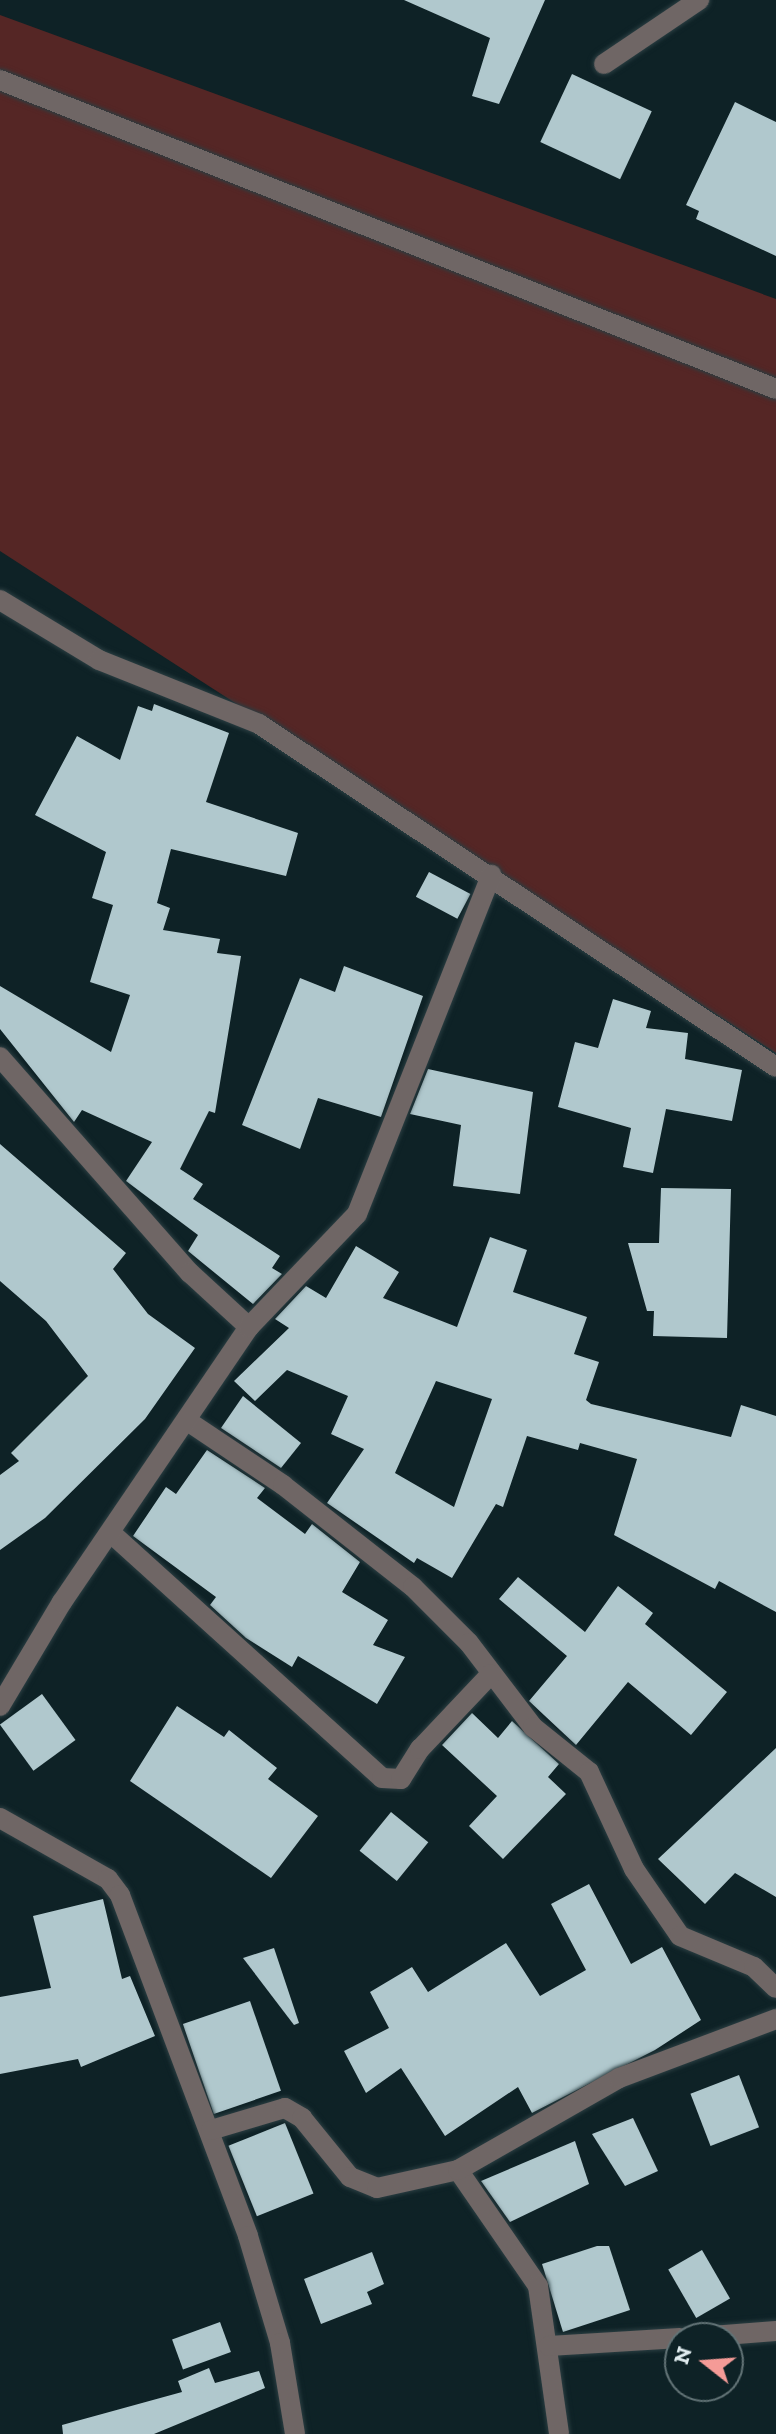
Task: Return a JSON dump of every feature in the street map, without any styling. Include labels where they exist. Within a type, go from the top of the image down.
[{"type":"street","points":[[604,64],[699,0]]},
{"type":"street","points":[[0,80],[776,389]]},
{"type":"street","points":[[0,600],[99,660],[259,724],[491,875],[776,1067]]},
{"type":"street","points":[[0,1706],[249,1327],[357,1214],[491,875]]},
{"type":"street","points":[[0,1057],[190,1273],[249,1327]]},
{"type":"street","points":[[189,1422],[283,1485],[413,1587],[491,1674],[533,1727],[589,1772],[634,1869],[680,1936],[754,1967],[776,1988]]},
{"type":"street","points":[[111,1533],[382,1778],[401,1779],[420,1749],[491,1674]]},
{"type":"street","points":[[0,1818],[108,1879],[120,1895],[211,2130],[280,2343],[295,2434]]},
{"type":"street","points":[[211,2130],[285,2108],[302,2118],[350,2177],[377,2188],[458,2170],[619,2078],[776,2019]]},
{"type":"street","points":[[458,2170],[538,2286],[549,2346],[559,2434]]},
{"type":"street","points":[[744,2333],[776,2331]]},
{"type":"street","points":[[549,2346],[664,2339]]},
{"type":"shaded area","points":[[0,15],[776,299],[776,1053],[0,551]]},
{"type":"building","points":[[404,0],[545,0],[499,104],[472,96],[490,38]]},
{"type":"building","points":[[572,74],[652,111],[620,179],[540,142]]},
{"type":"building","points":[[735,102],[776,122],[776,256],[696,219],[699,211],[686,205]]},
{"type":"building","points":[[154,704],[229,733],[206,802],[298,833],[286,876],[171,849],[157,903],[170,908],[163,930],[220,939],[217,953],[241,956],[215,1113],[209,1111],[180,1169],[203,1184],[193,1199],[280,1256],[272,1268],[282,1274],[253,1304],[188,1251],[198,1235],[126,1181],[152,1142],[82,1110],[74,1122],[0,1029],[0,986],[111,1052],[130,995],[90,982],[113,905],[92,898],[106,852],[35,815],[77,736],[120,760],[138,706],[152,711]]},
{"type":"building","points":[[429,872],[470,894],[457,919],[416,897]]},
{"type":"building","points":[[344,966],[423,996],[381,1117],[318,1098],[300,1149],[242,1125],[300,978],[335,992]]},
{"type":"building","points":[[613,999],[651,1011],[646,1028],[688,1033],[685,1059],[742,1070],[732,1121],[666,1109],[653,1173],[623,1167],[631,1128],[558,1107],[575,1042],[598,1048]]},
{"type":"building","points":[[428,1069],[533,1092],[520,1194],[453,1186],[461,1125],[410,1114]]},
{"type":"building","points":[[0,1144],[126,1253],[113,1269],[148,1314],[195,1348],[145,1419],[45,1518],[0,1550],[0,1475],[19,1461],[11,1453],[88,1376],[46,1321],[0,1281]]},
{"type":"building","points":[[661,1188],[731,1189],[727,1338],[653,1336],[654,1311],[647,1311],[628,1243],[659,1243]]},
{"type":"building","points":[[490,1237],[527,1250],[513,1292],[587,1317],[574,1354],[599,1362],[586,1400],[591,1404],[731,1437],[741,1405],[776,1416],[776,1612],[719,1581],[715,1589],[614,1535],[637,1459],[580,1443],[578,1450],[527,1436],[503,1507],[496,1504],[452,1578],[417,1558],[414,1563],[327,1503],[364,1449],[331,1434],[348,1396],[287,1370],[255,1401],[234,1381],[289,1328],[275,1319],[306,1286],[326,1298],[356,1246],[399,1272],[383,1298],[457,1327]],"holes":[[[436,1381],[492,1399],[454,1507],[395,1473]]]},
{"type":"building","points":[[243,1396],[301,1443],[281,1468],[221,1428]]},
{"type":"building","points":[[207,1450],[265,1488],[257,1498],[305,1534],[312,1524],[360,1562],[342,1592],[388,1620],[373,1645],[405,1657],[377,1704],[298,1656],[292,1667],[246,1638],[210,1605],[216,1597],[133,1536],[166,1487],[176,1494]]},
{"type":"building","points":[[518,1577],[585,1632],[618,1586],[653,1613],[645,1624],[727,1692],[691,1735],[628,1682],[576,1745],[529,1701],[567,1656],[499,1599]]},
{"type":"building","points":[[42,1694],[76,1740],[33,1771],[0,1725]]},
{"type":"building","points":[[177,1706],[224,1737],[229,1730],[277,1768],[268,1779],[318,1816],[271,1878],[130,1781]]},
{"type":"building","points":[[472,1713],[498,1738],[512,1721],[559,1764],[548,1777],[566,1794],[503,1859],[469,1826],[497,1796],[442,1745]]},
{"type":"building","points":[[776,1748],[776,1897],[735,1873],[705,1904],[658,1859]]},
{"type":"building","points":[[391,1812],[428,1842],[397,1881],[360,1851]]},
{"type":"building","points":[[589,1884],[631,1964],[662,1947],[701,2020],[655,2050],[532,2113],[518,2087],[445,2136],[401,2068],[366,2093],[344,2051],[389,2028],[370,1992],[412,1967],[428,1992],[506,1943],[540,1996],[586,1970],[551,1904]]},
{"type":"building","points":[[103,1899],[122,1979],[130,1976],[155,2036],[81,2067],[78,2059],[0,2074],[0,1997],[51,1988],[33,1916]]},
{"type":"building","points":[[274,1948],[299,2023],[294,2025],[243,1958]]},
{"type":"building","points":[[250,2001],[281,2091],[214,2114],[183,2024]]},
{"type":"building","points":[[739,2075],[759,2127],[711,2146],[690,2094]]},
{"type":"building","points":[[633,2118],[658,2171],[625,2186],[592,2134]]},
{"type":"building","points":[[285,2123],[313,2193],[257,2216],[228,2146]]},
{"type":"building","points":[[575,2141],[589,2184],[510,2222],[481,2181]]},
{"type":"building","points":[[597,2246],[609,2246],[630,2310],[563,2332],[542,2264]]},
{"type":"building","points":[[702,2250],[730,2298],[696,2318],[668,2270]]},
{"type":"building","points":[[372,2252],[384,2284],[367,2292],[372,2304],[321,2324],[304,2279]]},
{"type":"building","points":[[220,2322],[231,2352],[183,2370],[172,2339]]},
{"type":"building","points":[[209,2368],[215,2383],[259,2371],[265,2388],[154,2434],[63,2434],[62,2425],[182,2392],[178,2381]]}]
